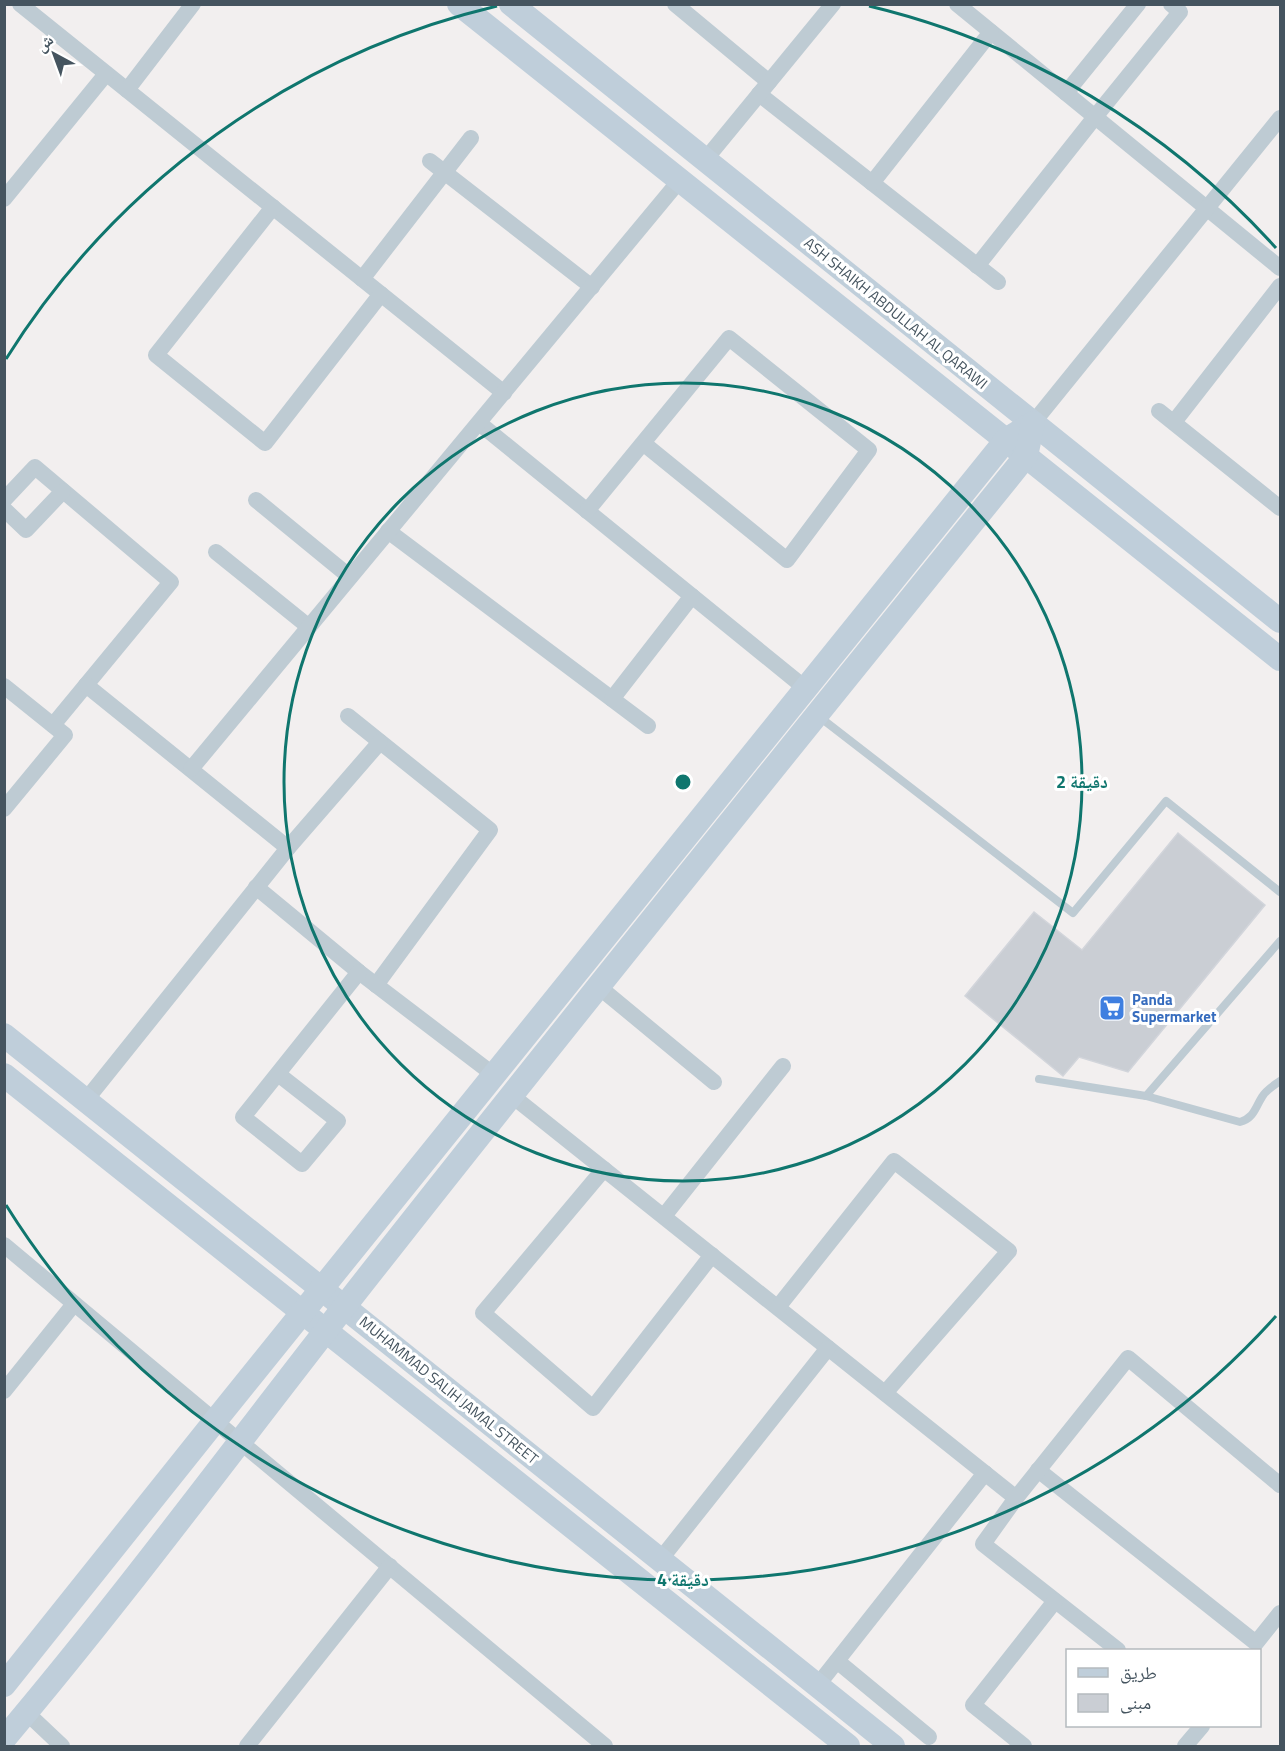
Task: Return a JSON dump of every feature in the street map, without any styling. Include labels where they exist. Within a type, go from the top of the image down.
[{"type":"street","points":[[20,4],[504,393]]},
{"type":"street","points":[[127,90],[193,4]]},
{"type":"street","points":[[459,4],[1281,659]]},
{"type":"street","name":"ASH SHAIKH ABDULLAH AL QARAWI","points":[[511,4],[1281,621]]},
{"type":"street","points":[[675,4],[764,88],[872,183],[998,282]]},
{"type":"street","points":[[705,160],[833,4]]},
{"type":"street","points":[[957,4],[1281,268]]},
{"type":"street","points":[[1066,93],[1138,4]]},
{"type":"street","points":[[977,266],[1180,12],[1171,4]]},
{"type":"street","points":[[872,183],[991,32]]},
{"type":"street","points":[[4,199],[106,74]]},
{"type":"street","points":[[4,1685],[1006,440],[1033,423],[1281,118]]},
{"type":"street","points":[[362,279],[471,138]]},
{"type":"street","points":[[430,161],[592,287]]},
{"type":"street","points":[[191,769],[680,180]]},
{"type":"street","points":[[273,207],[156,355],[265,443],[381,294]]},
{"type":"street","points":[[1173,423],[1281,286]]},
{"type":"street","points":[[587,511],[729,338],[869,450],[787,560],[643,443]]},
{"type":"street","points":[[1159,411],[1280,506]]},
{"type":"street","points":[[479,423],[805,688]]},
{"type":"street","points":[[4,1740],[242,1441],[344,1306],[511,1095],[1026,456],[1033,423]]},
{"type":"street","points":[[4,500],[35,467],[171,582],[53,725]]},
{"type":"street","points":[[4,509],[26,530],[63,491]]},
{"type":"street","points":[[256,500],[351,577]]},
{"type":"street","points":[[388,531],[648,726]]},
{"type":"street","points":[[216,552],[309,627]]},
{"type":"street","points":[[612,699],[692,596]]},
{"type":"street","points":[[86,685],[288,848]]},
{"type":"street","points":[[4,686],[65,735],[4,809]]},
{"type":"street","points":[[348,716],[490,830],[376,985]]},
{"type":"street","points":[[86,1100],[288,848],[380,742]]},
{"type":"street","points":[[256,887],[359,972],[494,1075]]},
{"type":"street","points":[[278,1074],[338,1121],[303,1164],[243,1117],[359,972]]},
{"type":"street","points":[[599,987],[714,1082]]},
{"type":"street","name":"MUHAMMAD SALIH JAMAL STREET","points":[[4,1035],[893,1746]]},
{"type":"street","points":[[664,1216],[783,1066]]},
{"type":"street","name":"MUHAMMAD SALIH JAMAL STREET","points":[[4,1075],[848,1746]]},
{"type":"street","points":[[511,1095],[1016,1498]]},
{"type":"street","points":[[778,1307],[894,1161],[1009,1251],[885,1393]]},
{"type":"street","points":[[604,1169],[483,1312],[592,1408],[712,1255]]},
{"type":"street","points":[[4,1245],[242,1441],[605,1746]]},
{"type":"street","points":[[4,1391],[74,1304]]},
{"type":"street","points":[[660,1560],[828,1348]]},
{"type":"street","points":[[1117,1649],[982,1544],[1128,1358],[1281,1485]]},
{"type":"street","points":[[1038,1470],[1256,1642],[1281,1613]]},
{"type":"street","points":[[817,1686],[986,1473]]},
{"type":"street","points":[[247,1746],[390,1566]]},
{"type":"street","points":[[1024,1746],[973,1705],[1055,1601]]},
{"type":"street","points":[[837,1661],[929,1737]]},
{"type":"street","points":[[27,1713],[62,1746]]},
{"type":"street","points":[[1185,1746],[1200,1727]]},
{"type":"lane","points":[[817,715],[1073,913],[1166,801],[1281,892]]},
{"type":"lane","points":[[1146,1096],[1281,941]]},
{"type":"lane","points":[[1039,1079],[1146,1096],[1240,1122],[1247,1120],[1253,1114],[1262,1096],[1269,1088],[1281,1081]]},
{"type":"building","points":[[1178,833],[1265,905],[1128,1072],[1079,1057],[1063,1076],[965,996],[1034,912],[1082,950]]},
{"type":"place","name":"Panda Supermarket","points":[[1112,1008]]}]
